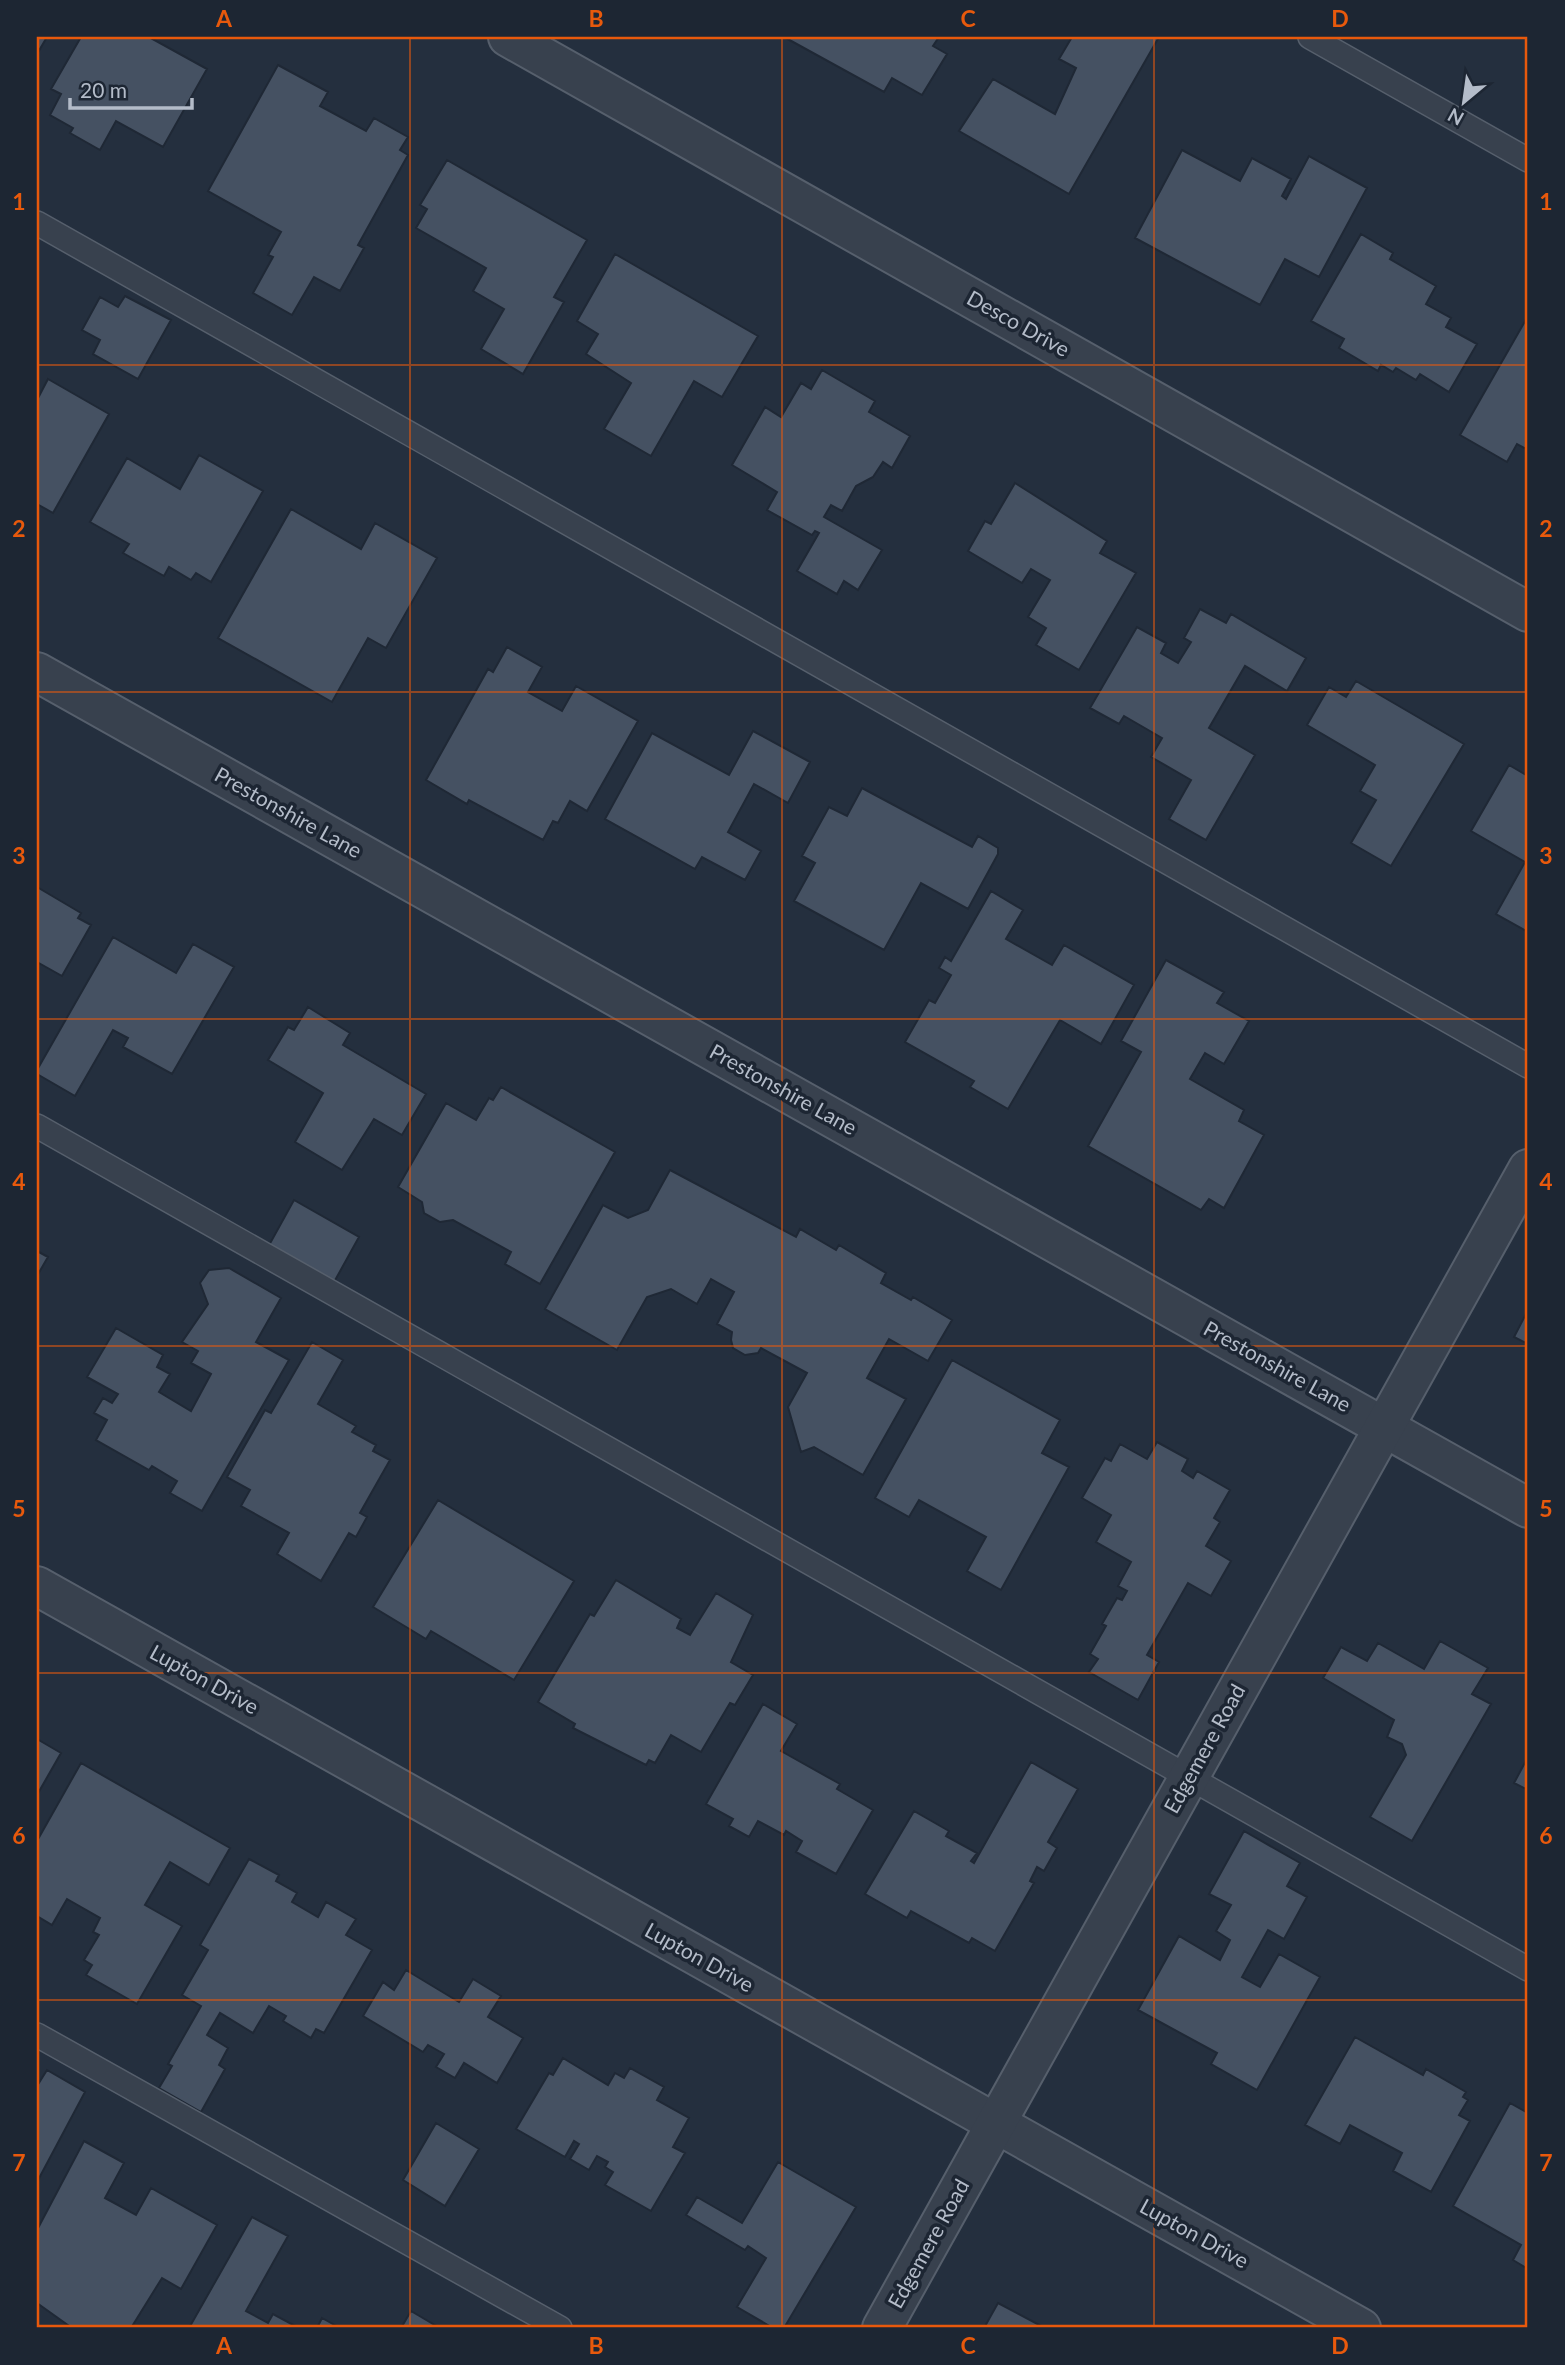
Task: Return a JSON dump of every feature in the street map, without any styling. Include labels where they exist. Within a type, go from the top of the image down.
[{"type":"street","name":"Desco Drive","points":[[508,37],[1528,612]]},
{"type":"street","name":"Prestonshire Lane","points":[[37,673],[1528,1508]]},
{"type":"street","name":"Edgemere Road","points":[[883,2328],[1528,1169]]},
{"type":"street","name":"Lupton Drive","points":[[37,1586],[1361,2328]]},
{"type":"lane","points":[[1310,37],[1528,160]]},
{"type":"lane","points":[[37,223],[1528,1066]]},
{"type":"lane","points":[[37,1126],[1528,1969]]},
{"type":"lane","points":[[37,2035],[560,2328]]},
{"type":"building","points":[[37,37],[47,37],[37,54]]},
{"type":"building","points":[[81,37],[149,37],[207,69],[163,147],[116,121],[100,150],[70,133],[73,128],[50,115],[61,94],[51,89]]},
{"type":"building","points":[[784,37],[939,37],[933,46],[947,54],[922,95],[892,78],[884,92]]},
{"type":"building","points":[[1072,37],[1159,37],[1069,194],[959,131],[993,79],[1055,114],[1076,68],[1059,59]]},
{"type":"building","points":[[278,65],[328,92],[320,106],[366,131],[374,118],[408,137],[400,150],[408,155],[358,245],[364,248],[340,291],[314,277],[292,315],[253,293],[273,257],[268,255],[281,232],[208,191]]},
{"type":"building","points":[[1182,150],[1240,181],[1252,158],[1291,179],[1282,196],[1286,199],[1309,156],[1367,188],[1319,277],[1285,259],[1260,305],[1135,238]]},
{"type":"building","points":[[447,160],[587,240],[554,297],[564,302],[523,374],[481,349],[504,309],[473,291],[486,268],[416,228],[427,209],[420,205]]},
{"type":"building","points":[[1361,234],[1393,253],[1390,259],[1436,286],[1426,304],[1451,318],[1446,327],[1477,344],[1449,392],[1420,374],[1416,380],[1396,368],[1393,372],[1381,365],[1378,371],[1339,348],[1344,339],[1311,321]]},
{"type":"building","points":[[615,254],[758,336],[722,397],[694,381],[651,456],[604,429],[631,383],[586,354],[598,334],[577,321]]},
{"type":"building","points":[[125,296],[171,320],[138,379],[93,354],[100,340],[82,330],[100,297],[118,307]]},
{"type":"building","points":[[1528,316],[1528,450],[1517,444],[1507,462],[1460,435]]},
{"type":"building","points":[[822,370],[875,401],[869,412],[910,436],[892,468],[883,462],[873,477],[856,486],[842,511],[831,505],[824,517],[882,550],[858,590],[844,581],[837,594],[797,571],[819,533],[815,531],[812,535],[767,510],[777,492],[732,465],[765,407],[781,417],[801,383],[811,389]]},
{"type":"building","points":[[48,379],[109,414],[53,513],[37,504],[37,400]]},
{"type":"building","points":[[199,455],[263,491],[211,582],[196,573],[191,580],[169,567],[164,576],[123,553],[129,544],[90,522],[127,458],[180,489]]},
{"type":"building","points":[[1015,483],[1107,541],[1100,553],[1136,573],[1079,670],[1036,645],[1046,628],[1028,617],[1050,580],[1031,569],[1022,583],[968,551],[985,521],[991,524]]},
{"type":"building","points":[[291,509],[361,549],[375,523],[437,558],[386,648],[368,638],[332,702],[218,638]]},
{"type":"building","points":[[1200,609],[1226,623],[1231,614],[1306,658],[1287,691],[1245,666],[1209,728],[1255,755],[1206,840],[1169,819],[1191,780],[1151,757],[1162,738],[1124,716],[1119,724],[1090,708],[1137,627],[1166,643],[1161,653],[1178,663],[1191,642],[1184,638]]},
{"type":"building","points":[[507,647],[542,667],[528,692],[562,711],[576,686],[638,721],[587,811],[570,801],[558,823],[553,821],[543,840],[469,800],[467,804],[426,780],[488,669],[493,672]]},
{"type":"building","points":[[1356,681],[1464,744],[1391,866],[1351,843],[1376,800],[1360,791],[1375,765],[1307,725],[1329,687],[1346,697]]},
{"type":"building","points":[[753,731],[810,762],[788,803],[754,784],[728,832],[761,851],[745,880],[702,857],[695,869],[605,819],[652,733],[729,775]]},
{"type":"building","points":[[1509,765],[1528,776],[1528,932],[1496,914],[1525,862],[1471,831]]},
{"type":"building","points":[[862,788],[972,847],[978,836],[998,848],[998,854],[968,909],[921,883],[884,950],[794,901],[815,863],[802,856],[829,807],[847,816]]},
{"type":"building","points":[[37,887],[81,913],[78,918],[91,925],[62,976],[37,962]]},
{"type":"building","points":[[991,891],[1023,910],[1006,939],[1052,965],[1064,945],[1134,985],[1101,1044],[1060,1020],[1008,1109],[970,1087],[974,1081],[905,1042],[929,1000],[935,1003],[951,975],[939,968],[945,957],[951,961]]},
{"type":"building","points":[[113,937],[176,973],[193,944],[234,967],[172,1074],[123,1047],[128,1038],[113,1030],[75,1096],[37,1074],[37,1070]]},
{"type":"building","points":[[1166,960],[1224,992],[1217,1003],[1249,1021],[1224,1064],[1205,1053],[1190,1079],[1244,1110],[1239,1121],[1264,1135],[1224,1208],[1209,1199],[1201,1210],[1088,1146],[1141,1052],[1121,1041]]},
{"type":"building","points":[[308,1007],[350,1033],[343,1045],[426,1094],[402,1135],[374,1119],[342,1170],[295,1142],[323,1093],[268,1060],[288,1027],[294,1030]]},
{"type":"building","points":[[501,1087],[615,1152],[540,1284],[505,1264],[511,1252],[453,1220],[440,1222],[424,1213],[422,1202],[398,1187],[446,1103],[476,1120],[489,1098],[493,1100]]},
{"type":"building","points":[[670,1170],[796,1237],[800,1229],[836,1250],[839,1245],[886,1273],[881,1283],[911,1300],[913,1297],[952,1320],[928,1361],[889,1339],[867,1378],[906,1399],[863,1475],[814,1447],[801,1452],[788,1407],[807,1373],[761,1348],[758,1353],[745,1355],[733,1348],[732,1332],[717,1324],[734,1292],[711,1279],[697,1304],[671,1289],[647,1297],[617,1350],[545,1309],[603,1205],[628,1218],[648,1210]]},
{"type":"building","points":[[294,1200],[359,1237],[333,1284],[268,1247]]},
{"type":"building","points":[[37,1251],[48,1257],[37,1276]]},
{"type":"building","points":[[229,1268],[281,1298],[256,1342],[289,1360],[202,1511],[170,1493],[177,1481],[152,1466],[149,1470],[96,1440],[107,1420],[94,1413],[103,1398],[112,1403],[118,1394],[87,1377],[116,1328],[163,1355],[157,1367],[170,1374],[159,1392],[191,1411],[211,1374],[191,1363],[198,1351],[182,1342],[208,1304],[200,1283],[209,1270]]},
{"type":"building","points":[[1528,1310],[1528,1344],[1514,1337]]},
{"type":"building","points":[[312,1342],[343,1360],[318,1404],[356,1426],[352,1432],[376,1445],[373,1451],[390,1460],[360,1513],[367,1517],[356,1537],[349,1533],[321,1581],[277,1554],[289,1533],[241,1506],[250,1490],[227,1477],[265,1410],[271,1413]]},
{"type":"building","points":[[952,1360],[1060,1420],[1042,1453],[1069,1467],[1001,1590],[967,1571],[986,1537],[919,1500],[909,1517],[875,1498]]},
{"type":"building","points":[[1157,1442],[1188,1459],[1182,1471],[1193,1478],[1197,1471],[1230,1490],[1214,1518],[1220,1522],[1206,1546],[1231,1561],[1211,1596],[1188,1583],[1147,1655],[1159,1662],[1138,1700],[1089,1672],[1098,1659],[1090,1654],[1106,1626],[1102,1624],[1117,1598],[1122,1600],[1127,1591],[1118,1586],[1131,1562],[1096,1542],[1111,1515],[1082,1498],[1105,1458],[1111,1461],[1120,1444],[1147,1459]]},
{"type":"building","points":[[438,1500],[574,1581],[514,1680],[431,1631],[426,1639],[373,1607]]},
{"type":"building","points":[[616,1580],[681,1619],[677,1628],[690,1635],[716,1593],[753,1615],[731,1662],[753,1675],[735,1705],[730,1703],[701,1752],[671,1735],[655,1763],[649,1760],[646,1765],[573,1728],[575,1724],[538,1702],[590,1614],[594,1616]]},
{"type":"building","points":[[1440,1641],[1488,1668],[1472,1694],[1491,1704],[1412,1841],[1370,1817],[1406,1755],[1402,1744],[1387,1737],[1394,1720],[1323,1678],[1341,1647],[1367,1661],[1378,1643],[1424,1669]]},
{"type":"building","points":[[763,1704],[797,1724],[781,1751],[840,1784],[837,1789],[873,1810],[836,1874],[796,1852],[802,1841],[786,1831],[784,1835],[758,1821],[749,1837],[729,1826],[733,1819],[706,1804]]},
{"type":"building","points":[[37,1739],[61,1753],[37,1795]]},
{"type":"building","points":[[1528,1757],[1528,1790],[1514,1783]]},
{"type":"building","points":[[1031,1762],[1078,1789],[1048,1842],[1057,1848],[1044,1871],[1037,1867],[1030,1881],[1034,1883],[995,1951],[972,1938],[969,1943],[911,1911],[907,1918],[865,1894],[914,1811],[949,1831],[946,1836],[977,1853],[971,1861],[974,1863]]},
{"type":"building","points":[[81,1763],[230,1848],[209,1885],[170,1862],[145,1905],[182,1926],[137,2004],[86,1975],[92,1965],[84,1960],[99,1935],[93,1932],[100,1918],[67,1899],[52,1925],[37,1916],[37,1841]]},
{"type":"building","points":[[1244,1831],[1300,1863],[1287,1886],[1307,1897],[1284,1939],[1268,1930],[1242,1977],[1260,1987],[1279,1954],[1320,1977],[1257,2090],[1211,2064],[1217,2053],[1138,2010],[1179,1936],[1220,1960],[1230,1940],[1216,1931],[1231,1905],[1209,1894]]},
{"type":"building","points":[[249,1859],[279,1875],[276,1881],[297,1893],[292,1902],[318,1917],[326,1902],[356,1919],[346,1935],[372,1950],[324,2033],[316,2029],[311,2038],[283,2021],[286,2016],[269,2006],[253,2033],[220,2013],[207,2035],[228,2048],[219,2065],[225,2069],[201,2112],[159,2088],[172,2066],[168,2064],[201,2006],[182,1995],[208,1950],[200,1945]]},
{"type":"building","points":[[406,1970],[459,2002],[473,1979],[501,1996],[488,2017],[523,2038],[497,2083],[464,2063],[455,2078],[436,2067],[444,2054],[428,2045],[423,2052],[363,2016],[383,1982],[394,1990]]},
{"type":"building","points":[[1355,2037],[1423,2075],[1426,2069],[1466,2092],[1463,2097],[1468,2100],[1459,2115],[1470,2121],[1431,2192],[1393,2171],[1402,2153],[1350,2125],[1340,2144],[1305,2125]]},
{"type":"building","points":[[563,2058],[608,2085],[615,2073],[624,2078],[630,2068],[664,2087],[657,2100],[689,2118],[673,2147],[685,2153],[651,2211],[605,2185],[613,2172],[605,2167],[608,2162],[597,2156],[589,2170],[570,2159],[579,2144],[574,2141],[565,2157],[516,2129],[549,2073],[553,2075]]},
{"type":"building","points":[[47,2070],[85,2092],[37,2182],[37,2086]]},
{"type":"building","points":[[1510,2103],[1528,2113],[1528,2269],[1513,2260],[1521,2245],[1453,2206]]},
{"type":"building","points":[[436,2123],[479,2149],[445,2206],[403,2180]]},
{"type":"building","points":[[84,2141],[124,2163],[105,2198],[136,2215],[151,2188],[217,2225],[181,2289],[162,2278],[131,2328],[72,2328],[37,2303],[37,2230]]},
{"type":"building","points":[[778,2162],[856,2207],[784,2328],[773,2328],[737,2307],[766,2258],[748,2246],[745,2250],[686,2215],[697,2197],[742,2223]]},
{"type":"building","points":[[252,2217],[288,2236],[246,2311],[268,2323],[273,2314],[299,2328],[189,2328]]},
{"type":"building","points":[[998,2303],[1045,2328],[984,2328]]},
{"type":"building","points":[[411,2311],[438,2327],[401,2328]]},
{"type":"building","points":[[322,2318],[340,2328],[317,2328]]}]
